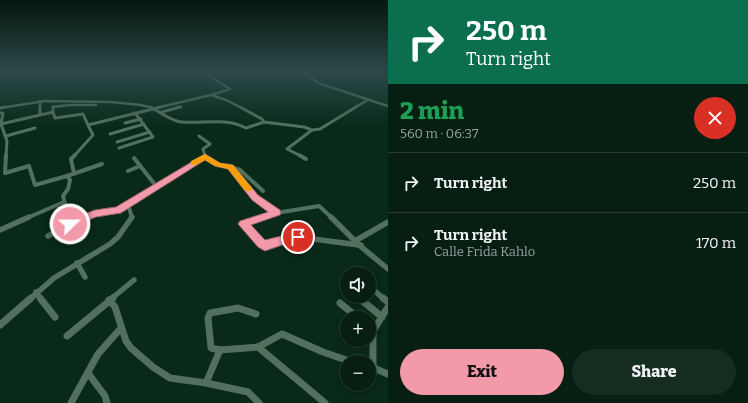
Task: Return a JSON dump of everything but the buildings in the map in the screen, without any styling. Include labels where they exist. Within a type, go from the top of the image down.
[{"type":"street","points":[[88,124],[227,90]]},
{"type":"street","points":[[340,90],[388,106]]},
{"type":"street","points":[[211,95],[226,100],[262,119],[264,122]]},
{"type":"street","points":[[306,159],[287,149],[312,130],[323,128],[368,100]]},
{"type":"street","points":[[0,108],[40,101],[141,104],[183,122],[237,123],[246,128],[264,122],[304,127],[312,130]]},
{"type":"street","points":[[40,101],[40,114]]},
{"type":"street","points":[[74,174],[71,159],[93,135],[83,114],[55,118],[53,107],[64,104],[85,106],[102,102]]},
{"type":"street","points":[[162,112],[181,107]]},
{"type":"street","points":[[1,124],[53,112]]},
{"type":"street","points":[[114,112],[117,117]]},
{"type":"street","points":[[0,113],[3,113],[1,124],[6,136],[7,155],[5,173]]},
{"type":"street","points":[[119,148],[153,137],[135,113]]},
{"type":"street","points":[[17,114],[17,120]]},
{"type":"street","points":[[125,123],[140,119]]},
{"type":"street","points":[[110,134],[144,124]]},
{"type":"street","points":[[6,136],[35,128]]},
{"type":"street","points":[[117,142],[150,132]]},
{"type":"street","points":[[199,136],[210,144],[203,149],[205,156],[217,165],[240,170],[263,191]]},
{"type":"street","points":[[48,236],[70,224],[95,214],[114,212],[205,156]]},
{"type":"street","points":[[134,158],[156,186]]},
{"type":"street","points":[[0,175],[29,166],[31,167],[35,185],[102,164]]},
{"type":"street","points":[[128,171],[140,166]]},
{"type":"street","points":[[231,167],[255,197],[276,213]]},
{"type":"street","points":[[67,176],[70,180],[68,189],[64,194],[64,202],[70,224]]},
{"type":"street","points":[[0,230],[64,202]]},
{"type":"street","points":[[0,324],[54,278],[103,249],[118,237],[132,218],[128,204]]},
{"type":"street","points":[[361,245],[298,237],[288,238],[265,246],[243,224],[276,213],[319,206],[355,241],[361,245],[388,269]]},
{"type":"street","points":[[355,241],[388,222]]},
{"type":"street","points":[[77,263],[85,277]]},
{"type":"street","points":[[67,336],[134,280]]},
{"type":"street","points":[[36,292],[55,317]]},
{"type":"street","points":[[376,292],[388,302]]},
{"type":"street","points":[[109,300],[115,307],[126,341],[131,348],[153,367],[170,378],[206,383],[248,392],[259,403]]},
{"type":"street","points":[[341,303],[350,311]]},
{"type":"street","points":[[365,303],[382,317]]},
{"type":"street","points":[[376,324],[388,307]]},
{"type":"street","points":[[256,314],[238,308],[210,313],[208,318],[211,348],[220,350],[258,347],[282,334],[340,358]]},
{"type":"street","points":[[71,403],[98,352],[121,328]]},
{"type":"street","points":[[258,347],[325,403]]},
{"type":"street","points":[[206,383],[220,350]]},
{"type":"street","points":[[376,368],[388,374]]},
{"type":"street","points":[[88,373],[105,396],[107,403]]},
{"type":"slow traffic","points":[[194,163],[205,156],[217,165],[231,167],[248,189]]},
{"type":"route","points":[[70,224],[99,212],[114,212],[118,210],[205,156],[217,165],[231,167],[247,189],[276,213],[243,224],[261,244],[265,246],[288,238],[298,237]]}]
